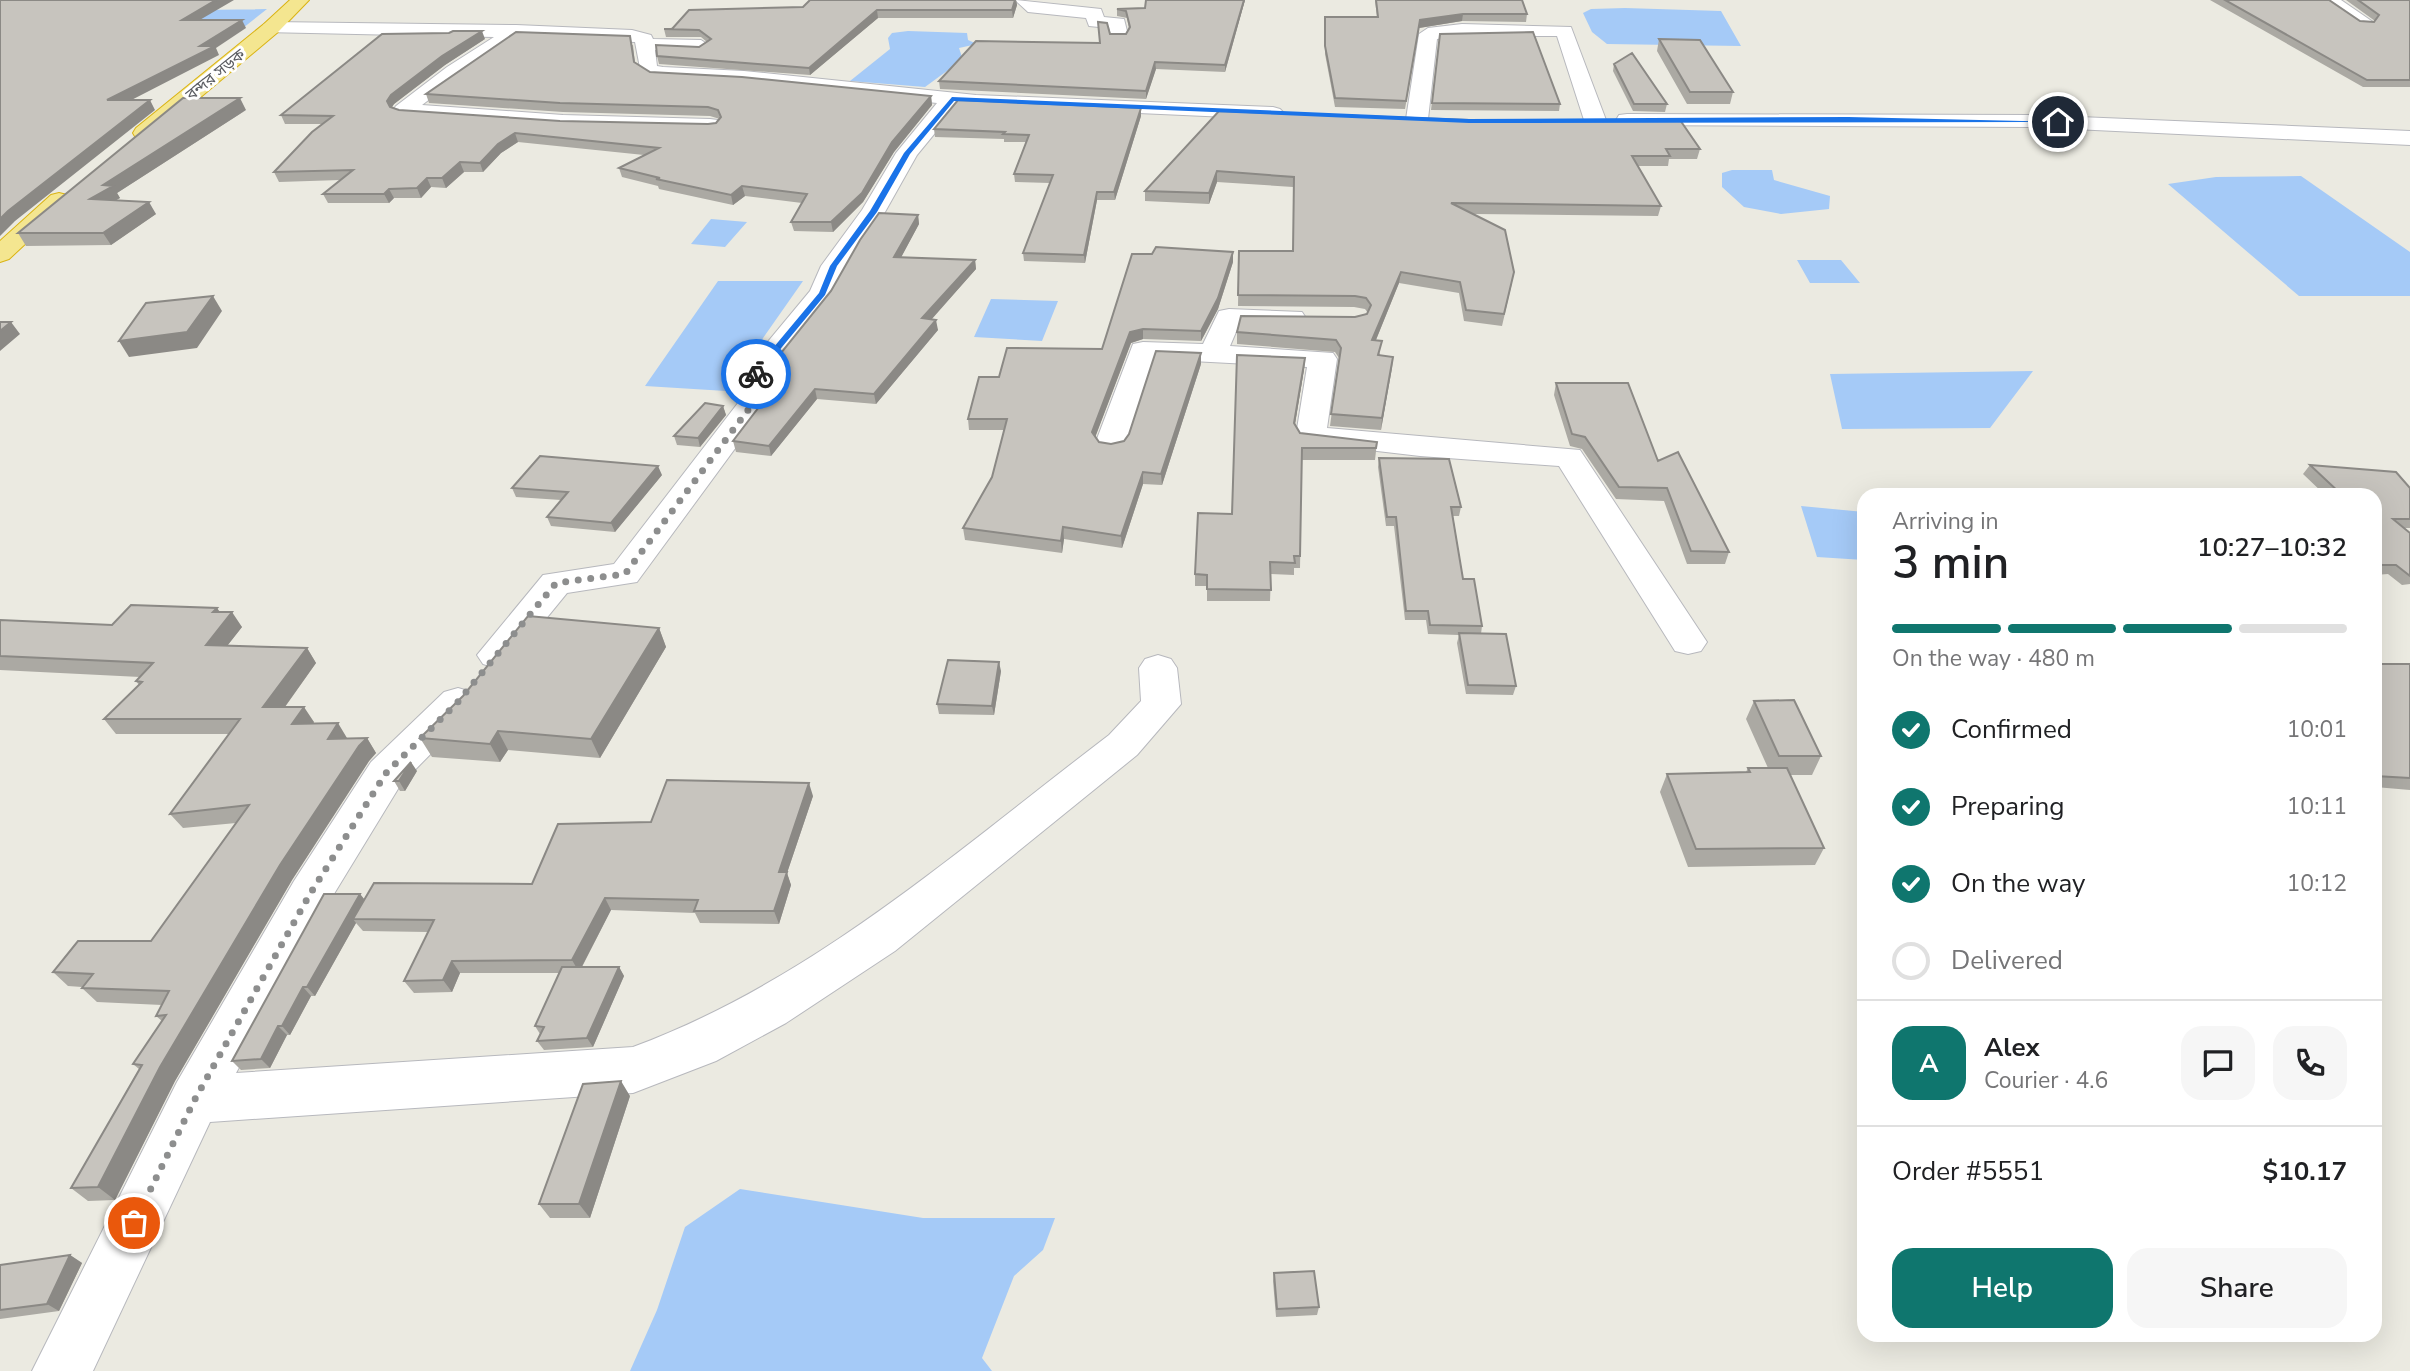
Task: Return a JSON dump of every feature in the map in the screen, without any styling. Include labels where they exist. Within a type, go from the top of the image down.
[{"type":"highway","name":"বন্দর সড়ক","points":[[131,144],[271,28],[300,0]]},
{"type":"highway","points":[[0,254],[26,228],[80,183]]},
{"type":"street","points":[[1024,0],[1034,8],[1095,13],[1095,23],[1118,23],[1119,35]]},
{"type":"street","points":[[2329,0],[2364,22]]},
{"type":"street","points":[[271,28],[516,31],[632,36],[644,39],[648,69],[653,72],[754,78],[952,99],[1298,114]]},
{"type":"street","points":[[1417,119],[1428,34],[1462,30],[1564,31],[1595,120]]},
{"type":"street","points":[[516,31],[454,71],[403,110],[563,121],[710,125]]},
{"type":"street","points":[[646,44],[701,46]]},
{"type":"street","points":[[62,1371],[195,1099],[310,894],[386,773],[457,703],[556,583],[625,574],[760,394],[742,391],[822,293],[834,266],[873,212],[907,153],[952,99]]},
{"type":"street","points":[[1391,118],[1443,120]]},
{"type":"street","points":[[1567,120],[2031,121],[2410,138]]},
{"type":"street","points":[[1213,354],[1229,317],[1312,318]]},
{"type":"street","points":[[1111,444],[1143,350],[1323,359],[1311,435],[1420,447],[1569,457],[1688,642]]},
{"type":"street","points":[[195,1099],[633,1070],[699,1045],[769,1007],[879,937],[1123,745],[1161,704],[1158,668]]},
{"type":"water","points":[[267,9],[243,28],[166,30],[201,10]]},
{"type":"water","points":[[1591,9],[1721,11],[1741,46],[1607,44],[1592,32],[1583,13]]},
{"type":"water","points":[[892,33],[967,33],[968,40],[977,44],[959,48],[962,57],[925,87],[850,81],[890,49],[888,38]]},
{"type":"water","points":[[1732,170],[1772,170],[1774,180],[1830,196],[1829,209],[1781,214],[1744,207],[1722,187],[1722,173]]},
{"type":"water","points":[[2301,176],[2410,252],[2410,296],[2299,296],[2168,184],[2216,177]]},
{"type":"water","points":[[711,219],[747,222],[725,247],[691,244]]},
{"type":"water","points":[[1797,260],[1841,260],[1860,283],[1810,283]]},
{"type":"water","points":[[718,281],[803,281],[726,391],[645,386]]},
{"type":"water","points":[[991,299],[1058,301],[1042,341],[974,337]]},
{"type":"water","points":[[2033,371],[1990,428],[1842,429],[1830,374]]},
{"type":"water","points":[[1801,506],[1857,511],[1857,560],[1817,557]]},
{"type":"water","points":[[740,1189],[923,1218],[1055,1218],[1043,1250],[1014,1276],[982,1358],[992,1371],[630,1371],[657,1310],[685,1227]]},
{"type":"building","points":[[0,0],[216,0],[182,20],[242,20],[200,46],[215,46],[107,100],[150,100],[0,219]]},
{"type":"building","points":[[810,0],[1015,0],[1012,10],[877,10],[809,68],[657,56],[656,45],[699,47],[711,39],[699,30],[664,29],[672,29],[689,10],[803,7]]},
{"type":"building","points":[[1146,0],[1244,0],[1225,65],[1155,62],[1146,91],[939,81],[976,41],[1100,43],[1098,22],[1107,23],[1110,34],[1126,34],[1130,27],[1126,11],[1117,9],[1145,8]]},
{"type":"building","points":[[1376,0],[1522,0],[1527,14],[1463,14],[1420,20],[1406,101],[1335,98],[1325,46],[1325,17],[1378,17]]},
{"type":"building","points":[[2225,0],[2329,0],[2360,21],[2374,22],[2379,15],[2358,0],[2410,0],[2410,80],[2367,80]]},
{"type":"building","points":[[482,31],[442,56],[391,95],[387,101],[390,107],[399,110],[560,121],[708,124],[716,123],[721,117],[718,110],[708,107],[560,103],[426,94],[516,32],[630,36],[634,62],[650,72],[742,77],[931,96],[892,142],[862,193],[831,222],[791,222],[807,194],[742,186],[731,195],[619,168],[659,148],[515,133],[498,144],[480,163],[460,162],[442,178],[427,178],[417,188],[389,189],[384,194],[323,194],[353,170],[274,172],[312,132],[333,116],[281,115],[382,34]]},
{"type":"building","points":[[1533,32],[1560,104],[1432,103],[1440,34]]},
{"type":"building","points":[[1659,39],[1700,40],[1733,92],[1690,92]]},
{"type":"building","points":[[1632,53],[1667,104],[1634,104],[1614,64]]},
{"type":"building","points":[[183,98],[240,98],[103,185],[113,186],[90,199],[149,202],[103,233],[18,233]]},
{"type":"building","points":[[958,100],[1141,108],[1114,192],[1097,192],[1084,255],[1023,253],[1053,175],[1014,174],[1029,135],[934,129]]},
{"type":"building","points":[[1219,111],[1470,120],[1680,120],[1700,149],[1666,149],[1670,156],[1632,156],[1661,206],[1451,203],[1505,230],[1514,272],[1504,314],[1466,310],[1460,282],[1401,272],[1372,340],[1382,341],[1378,355],[1393,357],[1382,418],[1331,414],[1341,348],[1336,340],[1237,332],[1241,316],[1355,317],[1367,314],[1371,305],[1366,298],[1355,296],[1238,295],[1239,251],[1293,251],[1294,177],[1217,171],[1209,193],[1145,191]]},
{"type":"building","points":[[879,213],[918,215],[894,257],[975,260],[922,318],[936,320],[874,394],[815,389],[769,446],[733,441],[775,386],[769,376],[764,374],[831,291]]},
{"type":"building","points":[[1156,247],[1233,252],[1218,298],[1201,331],[1143,329],[1130,332],[1092,432],[1099,442],[1111,444],[1124,441],[1129,434],[1156,351],[1201,353],[1161,474],[1143,472],[1121,536],[1063,527],[1061,541],[963,528],[992,477],[1007,419],[968,419],[979,377],[999,377],[1007,348],[1102,349],[1132,254],[1152,254]]},
{"type":"building","points":[[213,296],[187,332],[119,341],[146,303]]},
{"type":"building","points":[[0,322],[11,322],[0,331]]},
{"type":"building","points":[[1237,355],[1305,358],[1294,423],[1300,433],[1377,442],[1376,448],[1302,448],[1300,556],[1294,556],[1295,563],[1270,562],[1271,590],[1207,589],[1207,575],[1195,574],[1198,513],[1232,514]]},
{"type":"building","points":[[1556,383],[1628,383],[1658,461],[1678,452],[1729,552],[1691,551],[1667,488],[1619,487],[1585,437],[1572,434]]},
{"type":"building","points":[[705,403],[723,406],[698,438],[674,436]]},
{"type":"building","points":[[540,456],[658,466],[611,523],[547,517],[568,492],[512,488]]},
{"type":"building","points":[[1379,458],[1449,459],[1461,507],[1451,507],[1463,579],[1474,579],[1482,626],[1430,625],[1428,611],[1406,611],[1396,517],[1387,517]]},
{"type":"building","points":[[2310,465],[2396,472],[2410,488],[2410,519],[2393,519],[2410,533],[2410,576],[2396,565],[2382,565],[2382,488],[2335,488]]},
{"type":"building","points":[[131,605],[217,608],[213,612],[232,612],[206,645],[307,648],[263,707],[304,707],[292,724],[338,723],[328,739],[367,738],[280,865],[160,1067],[98,1187],[71,1188],[142,1065],[133,1064],[166,1015],[156,1016],[169,991],[82,988],[93,974],[53,972],[78,941],[151,941],[249,805],[170,814],[240,719],[104,719],[142,682],[136,681],[153,663],[0,656],[0,620],[112,625]]},
{"type":"building","points":[[528,616],[659,628],[591,739],[498,731],[490,744],[420,738],[463,696]]},
{"type":"building","points":[[1459,633],[1506,634],[1516,686],[1468,685]]},
{"type":"building","points":[[948,660],[999,662],[992,706],[937,704]]},
{"type":"building","points":[[2382,664],[2410,664],[2410,778],[2382,776]]},
{"type":"building","points":[[1794,700],[1821,756],[1779,756],[1754,701]]},
{"type":"building","points":[[411,762],[399,781],[394,781]]},
{"type":"building","points":[[1748,768],[1787,768],[1824,848],[1696,849],[1667,774],[1750,772]]},
{"type":"building","points":[[667,780],[809,783],[779,872],[787,872],[774,911],[694,911],[698,900],[605,898],[572,960],[452,961],[443,980],[404,981],[434,920],[353,919],[374,883],[532,884],[558,824],[651,822]]},
{"type":"building","points":[[324,894],[360,894],[307,987],[303,987],[282,1026],[278,1026],[261,1059],[232,1061]]},
{"type":"building","points":[[562,967],[619,967],[587,1038],[537,1041],[544,1027],[535,1026]]},
{"type":"building","points":[[621,1081],[579,1204],[539,1204],[583,1084]]},
{"type":"building","points":[[70,1255],[47,1304],[0,1310],[0,1265]]},
{"type":"building","points":[[1314,1271],[1319,1307],[1277,1309],[1274,1273]]},
{"type":"way so far","points":[[134,1223],[195,1099],[310,894],[386,773],[457,703],[556,583],[625,574],[760,394],[742,391],[756,374]]},
{"type":"route","points":[[756,374],[822,293],[834,266],[873,212],[907,153],[952,99],[1469,121],[1848,119],[2058,122]]}]
